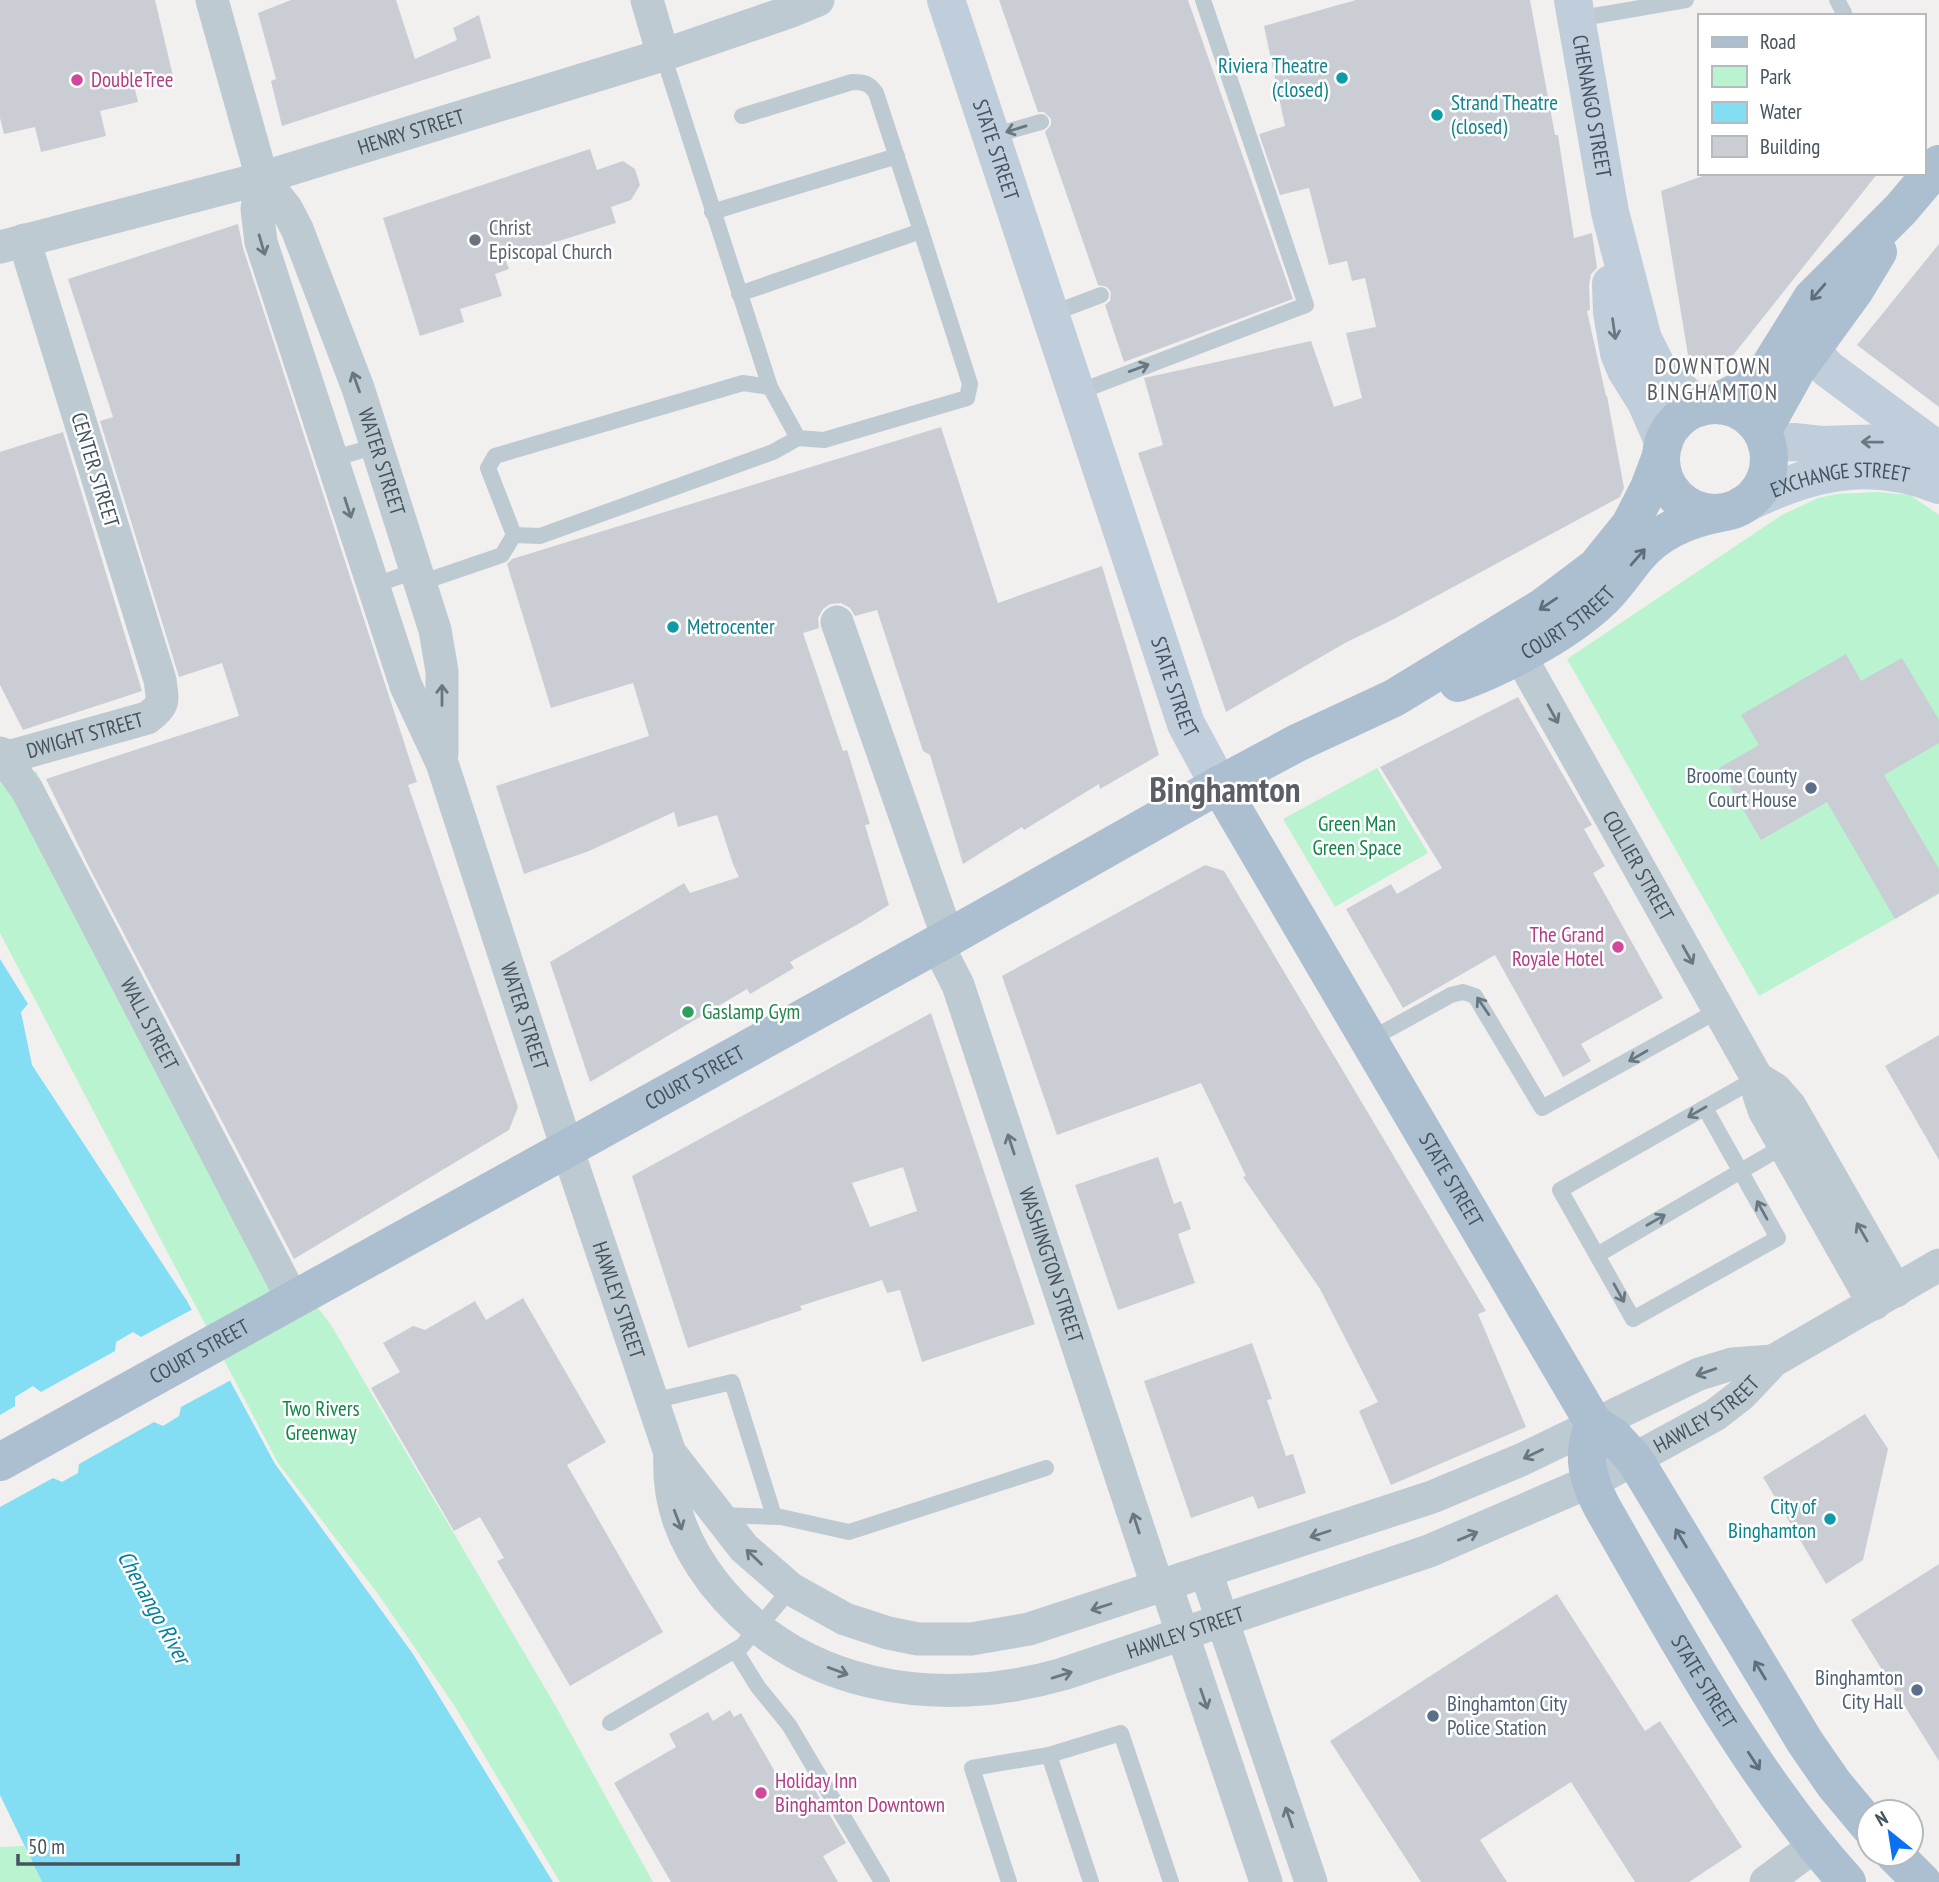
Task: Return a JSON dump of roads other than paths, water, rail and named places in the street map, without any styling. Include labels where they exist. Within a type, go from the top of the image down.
[{"type":"main road","points":[[1705,407],[1730,408],[1740,412],[1750,419],[1764,438],[1768,461],[1765,478],[1756,493],[1731,509],[1695,509],[1675,495],[1665,480],[1662,450],[1677,421],[1705,407],[1743,389],[1769,368],[1812,298],[1902,209],[1939,164]]},
{"type":"main road","points":[[1764,438],[1796,371],[1863,278],[1902,209]]},
{"type":"main road","name":"COURT STREET","points":[[0,1462],[943,941],[1219,785],[1297,743],[1394,698],[1543,607],[1590,572],[1630,525],[1646,495],[1662,450]]},
{"type":"main road","name":"COURT STREET","points":[[1394,698],[1457,684],[1520,654],[1597,604],[1616,586],[1637,557],[1659,537],[1686,522],[1731,509]]},
{"type":"main road","name":"STATE STREET","points":[[1219,785],[1594,1424],[1613,1436],[1635,1460],[1798,1731],[1834,1784],[1855,1809]]},
{"type":"main road","name":"STATE STREET","points":[[1594,1424],[1586,1447],[1587,1469],[1590,1482],[1618,1535],[1746,1749],[1778,1797],[1847,1882]]},
{"type":"street","name":"WATER STREET","points":[[212,0],[262,178],[286,208],[297,229],[358,388],[435,630],[442,671],[442,763]]},
{"type":"street","points":[[646,0],[663,55]]},
{"type":"street","name":"HENRY STREET","points":[[12,243],[262,178],[663,55],[818,0]]},
{"type":"street","name":"STATE STREET","points":[[946,0],[1186,724],[1219,785]]},
{"type":"street","name":"CHENANGO STREET","points":[[1575,9],[1610,212],[1647,348],[1663,376],[1705,407]]},
{"type":"street","name":"WATER STREET","points":[[262,178],[257,209],[261,242],[406,687],[442,763],[567,1148]]},
{"type":"street","name":"CHENANGO STREET","points":[[1610,212],[1612,312],[1616,344],[1622,362],[1646,402],[1662,450]]},
{"type":"street","name":"CENTER STREET","points":[[12,243],[160,680],[163,702]]},
{"type":"street","name":"EXCHANGE STREET","points":[[1813,346],[1818,358],[1828,369],[1939,454]]},
{"type":"street","name":"EXCHANGE STREET","points":[[1764,438],[1821,445],[1887,443],[1939,454]]},
{"type":"street","name":"EXCHANGE STREET","points":[[1731,509],[1792,483],[1840,470],[1884,471],[1939,485]]},
{"type":"street","name":"WASHINGTON STREET","points":[[837,622],[1162,1587],[1182,1634],[1266,1882]]},
{"type":"street","name":"COLLIER STREET","points":[[1520,654],[1756,1078],[1765,1111],[1784,1146],[1885,1298]]},
{"type":"street","name":"DWIGHT STREET","points":[[0,754],[12,756],[147,718],[161,708],[163,702]]},
{"type":"street","name":"WALL STREET","points":[[0,754],[27,790],[277,1307]]},
{"type":"street","name":"COLLIER STREET","points":[[1756,1078],[1775,1089],[1790,1106],[1885,1298]]},
{"type":"street","name":"HAWLEY STREET","points":[[567,1148],[670,1453],[749,1553],[791,1589],[859,1625],[903,1637],[946,1640],[985,1637],[1029,1629],[1162,1587],[1432,1497],[1500,1469],[1699,1374],[1732,1364],[1773,1361]]},
{"type":"street","name":"HAWLEY STREET","points":[[670,1453],[672,1501],[680,1528],[690,1547],[723,1593],[747,1639],[792,1651],[845,1674],[899,1687],[940,1691],[981,1690],[1044,1680],[1429,1551],[1590,1482],[1635,1460],[1728,1407],[1773,1361],[1939,1265]]},
{"type":"street","points":[[1206,1572],[1311,1882]]},
{"type":"street","points":[[1766,1882],[1816,1845]]},
{"type":"lane","points":[[1076,393],[1306,305],[1203,0]]},
{"type":"lane","points":[[1575,9],[1686,0]]},
{"type":"lane","points":[[663,55],[770,387],[798,438]]},
{"type":"lane","points":[[514,535],[540,536],[773,452],[798,438],[824,440],[967,398],[970,384],[897,156],[871,85],[852,82],[742,116]]},
{"type":"lane","points":[[991,136],[1041,122]]},
{"type":"lane","points":[[712,212],[897,156]]},
{"type":"lane","points":[[739,294],[921,231]]},
{"type":"lane","points":[[1051,314],[1101,295]]},
{"type":"lane","points":[[514,535],[488,468],[495,456],[743,383],[770,387]]},
{"type":"lane","points":[[332,459],[376,446]]},
{"type":"lane","points":[[373,586],[502,555],[514,535]]},
{"type":"lane","points":[[1369,1040],[1451,995],[1463,992],[1475,996],[1542,1108],[1719,1010]]},
{"type":"lane","points":[[1704,1108],[1777,1238],[1633,1319],[1560,1190],[1756,1078]]},
{"type":"lane","points":[[1597,1255],[1784,1146]]},
{"type":"lane","points":[[653,1401],[732,1382],[774,1516]]},
{"type":"lane","points":[[717,1515],[774,1516],[849,1532],[1046,1468]]},
{"type":"lane","points":[[610,1723],[747,1639],[791,1589]]},
{"type":"lane","points":[[747,1639],[758,1686],[789,1725],[882,1882]]},
{"type":"lane","points":[[1009,1882],[972,1768],[1049,1755],[1121,1733],[1171,1882]]},
{"type":"lane","points":[[1049,1755],[1091,1882]]},
{"type":"water","name":"Chenango River","points":[[0,959],[28,1004],[21,1012],[32,1065],[187,1301],[275,1464],[413,1654],[553,1882],[42,1882],[0,1795]]},
{"type":"place","name":"Riviera Theatre (closed)","points":[[1342,78]]},
{"type":"place","name":"DoubleTree","points":[[77,80]]},
{"type":"place","name":"Strand Theatre (closed)","points":[[1437,115]]},
{"type":"place","name":"Christ Episcopal Church","points":[[475,240]]},
{"type":"place","name":"Metrocenter","points":[[673,627]]},
{"type":"place","name":"Broome County Court House","points":[[1811,788]]},
{"type":"place","name":"The Grand Royale Hotel","points":[[1618,947]]},
{"type":"place","name":"Gaslamp Gym","points":[[688,1012]]},
{"type":"place","name":"City of Binghamton","points":[[1830,1519]]},
{"type":"place","name":"Binghamton City Hall","points":[[1917,1690]]},
{"type":"place","name":"Binghamton City Police Station","points":[[1433,1716]]},
{"type":"place","name":"Holiday Inn Binghamton Downtown","points":[[761,1793]]},
{"type":"district","name":"DOWNTOWN BINGHAMTON","points":[[1713,379]]},
{"type":"district","name":"Binghamton","points":[[1225,790]]},
{"type":"park label","name":"Green Man Green Space","points":[[1357,836]]},
{"type":"park label","name":"Two Rivers Greenway","points":[[321,1421]]}]
